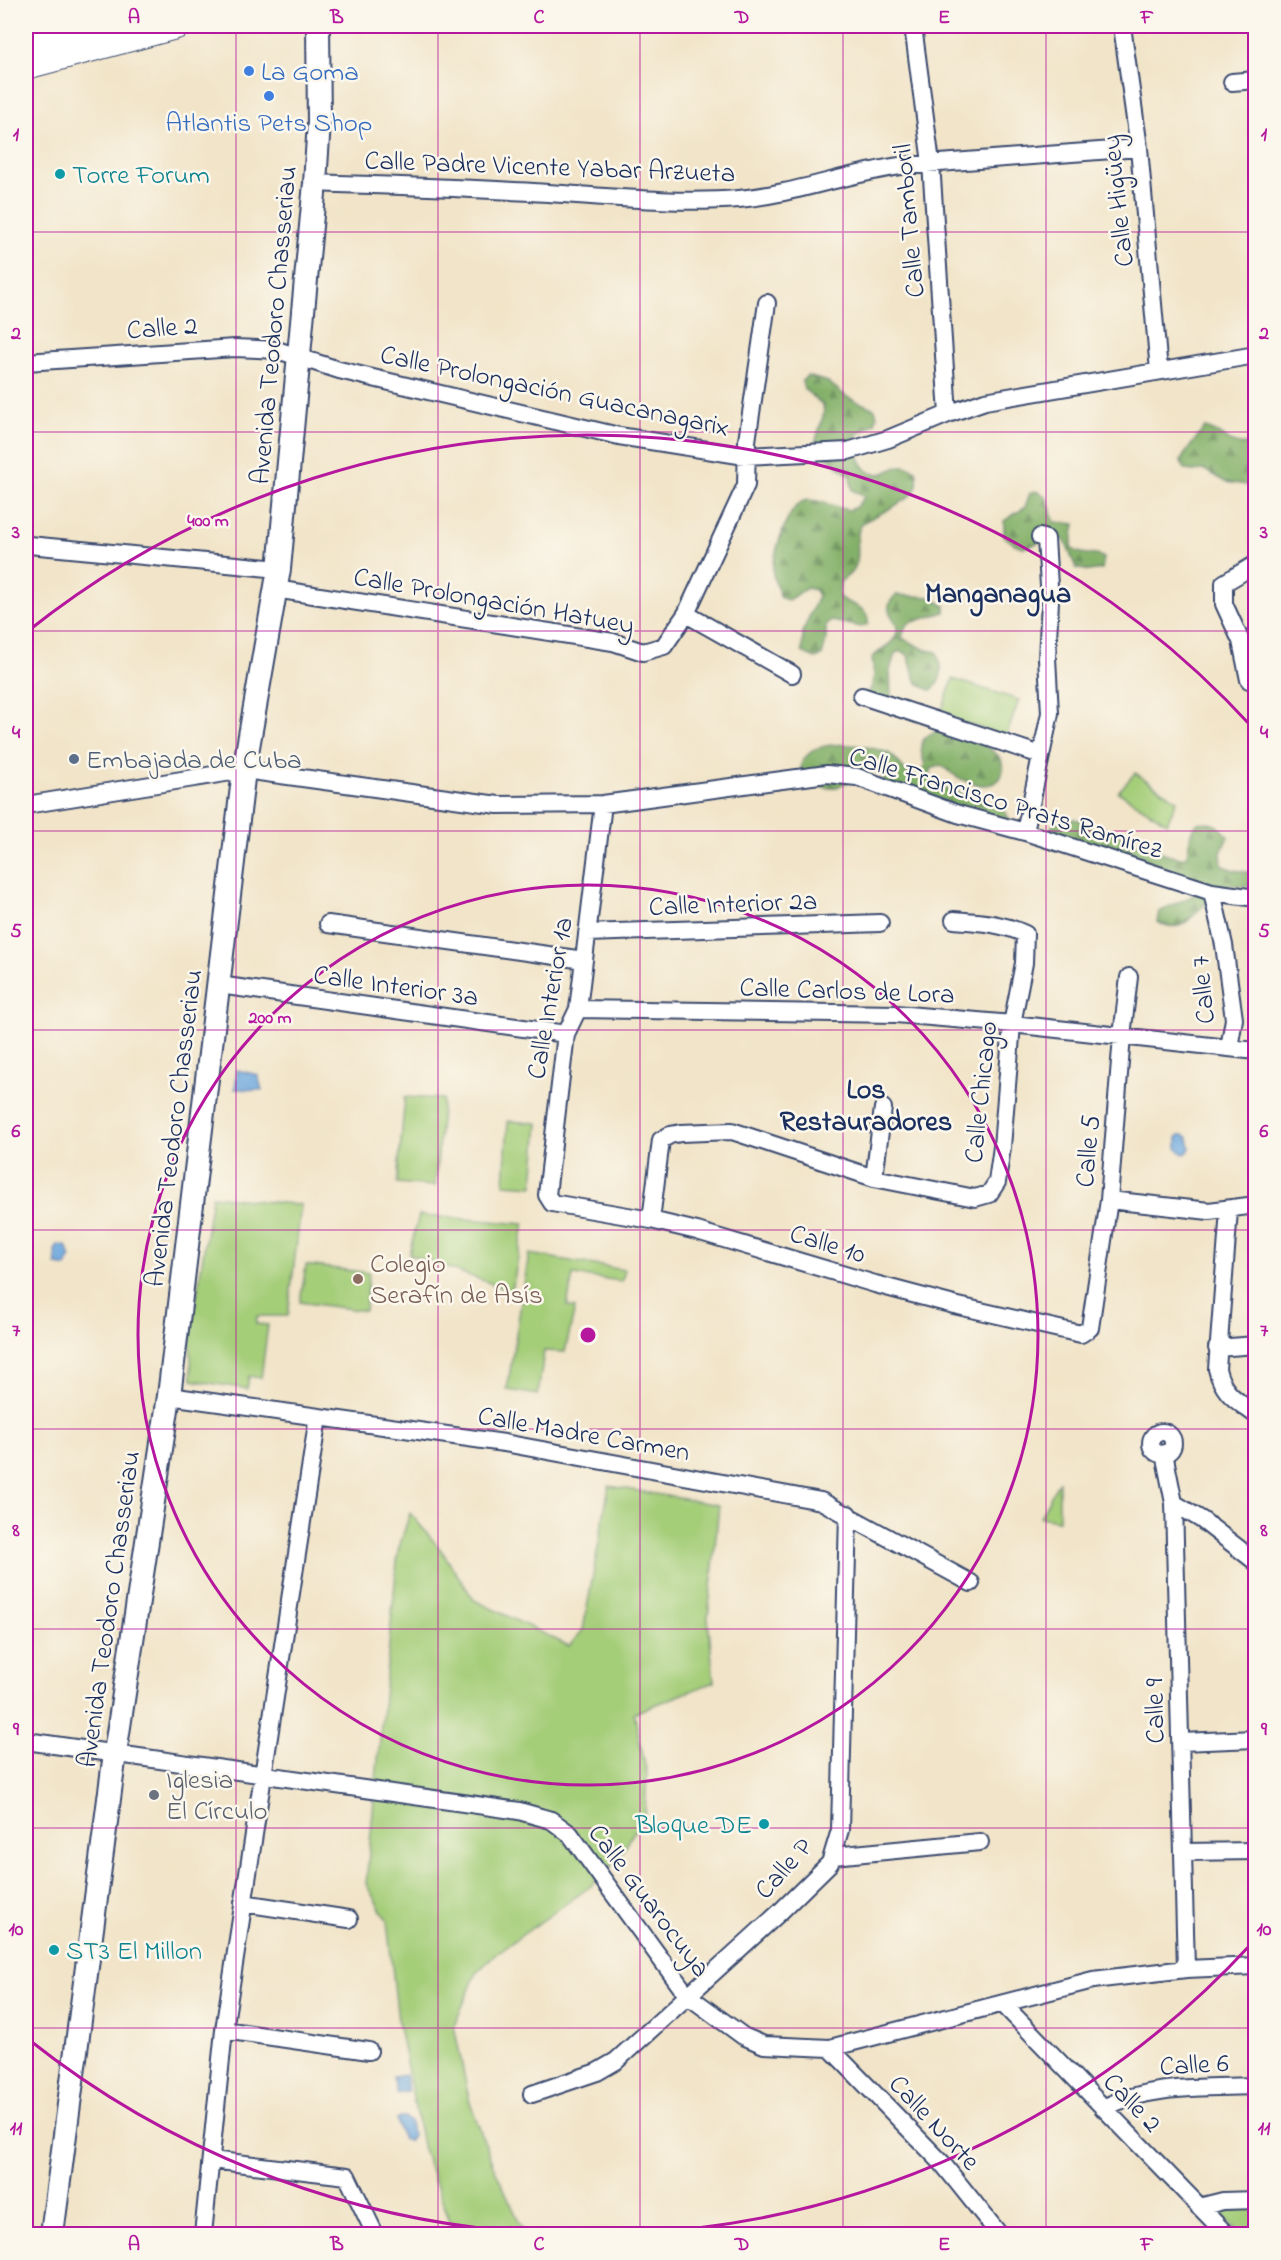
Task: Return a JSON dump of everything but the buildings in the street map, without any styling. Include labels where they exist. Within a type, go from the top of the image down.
[{"type":"highway","points":[[26,28],[34,26]]},
{"type":"highway","points":[[26,48],[105,26]]},
{"type":"main road","points":[[26,66],[176,26]]},
{"type":"street","name":"Avenida Teodoro Chasseriau","points":[[52,2235],[115,1753],[169,1396],[244,770],[277,579],[315,183],[319,122],[318,26]]},
{"type":"street","name":"Calle Tamboril","points":[[913,26],[931,164],[948,414]]},
{"type":"street","name":"Calle Higüey","points":[[1122,26],[1139,148],[1159,371]]},
{"type":"street","points":[[1232,82],[1256,80]]},
{"type":"street","name":"Calle Padre Vicente Yabar Arzueta","points":[[315,183],[705,200],[755,197],[883,168],[1139,148]]},
{"type":"street","name":"Calle Prolongación Hatuey","points":[[29,546],[277,579],[613,642],[643,652],[664,646],[687,614],[746,485],[745,456],[767,303]]},
{"type":"street","name":"Calle 2","points":[[26,362],[235,348],[277,350],[300,357]]},
{"type":"street","name":"Calle Prolongación Guacanagarix","points":[[300,357],[339,370],[619,436],[745,456],[848,452],[895,437],[985,401],[1256,355]]},
{"type":"street","points":[[1025,832],[1050,713],[1047,658],[1050,601],[1046,539],[1040,537]]},
{"type":"street","points":[[1249,680],[1241,641],[1224,604],[1224,583],[1256,564]]},
{"type":"street","points":[[687,614],[792,674]]},
{"type":"street","points":[[862,696],[1041,755]]},
{"type":"street","name":"Calle Francisco Prats Ramírez","points":[[26,805],[244,770],[498,805],[603,804],[827,774],[857,777],[958,814],[1025,832],[1212,892],[1256,898]]},
{"type":"street","name":"Calle Interior 1a","points":[[549,1200],[547,1195],[566,1034],[578,1009],[603,804]]},
{"type":"street","name":"Calle 7","points":[[1212,892],[1224,945],[1234,1019],[1229,1048]]},
{"type":"street","name":"Calle Chicago","points":[[651,1220],[662,1140],[670,1135],[732,1131],[874,1178],[975,1198],[989,1194],[997,1182],[1002,1147],[1012,1024],[1024,963],[1024,934],[1014,929],[985,922],[954,920]]},
{"type":"street","name":"Calle Interior 2a","points":[[587,933],[880,923]]},
{"type":"street","points":[[328,924],[584,960]]},
{"type":"street","name":"Calle 5","points":[[1090,1328],[1109,1200],[1129,977]]},
{"type":"street","name":"Calle Interior 3a","points":[[219,985],[566,1034]]},
{"type":"street","name":"Calle Carlos de Lora","points":[[578,1009],[896,1014],[1012,1024],[1256,1051]]},
{"type":"street","points":[[874,1178],[883,1108]]},
{"type":"street","name":"Calle 10","points":[[549,1200],[552,1203],[651,1220],[697,1231],[954,1305],[1081,1334],[1090,1328]]},
{"type":"street","points":[[1109,1200],[1188,1210],[1229,1210],[1256,1205]]},
{"type":"street","points":[[1229,1210],[1216,1369],[1221,1384],[1231,1396],[1256,1415]]},
{"type":"street","points":[[1217,1348],[1256,1345]]},
{"type":"street","name":"Calle Madre Carmen","points":[[169,1396],[504,1443],[821,1501],[971,1583]]},
{"type":"street","points":[[203,2235],[224,2030],[318,1417]]},
{"type":"street","name":"Calle 9","points":[[1164,1453],[1174,1503],[1186,1969]]},
{"type":"street","points":[[1174,1503],[1202,1520],[1256,1562]]},
{"type":"street","name":"Calle P","points":[[532,2094],[597,2072],[616,2061],[780,1912],[830,1863],[840,1830],[848,1514]]},
{"type":"street","points":[[1181,1742],[1256,1739]]},
{"type":"street","name":"Calle Guarocuya","points":[[26,1741],[519,1811],[551,1820],[570,1834],[687,1995],[743,2036],[764,2045],[830,2048],[1093,1980],[1186,1969],[1256,1966]]},
{"type":"street","points":[[833,1856],[980,1842]]},
{"type":"street","points":[[1184,1852],[1256,1851]]},
{"type":"street","points":[[243,1903],[349,1919]]},
{"type":"street","name":"Calle 2","points":[[1003,2004],[1226,2235]]},
{"type":"street","points":[[224,2030],[369,2051]]},
{"type":"street","name":"Calle Norte","points":[[830,2048],[942,2163],[999,2235]]},
{"type":"street","name":"Calle 6","points":[[1103,2108],[1122,2099],[1161,2090],[1256,2086]]},
{"type":"street","points":[[211,2160],[347,2176],[375,2235]]},
{"type":"street","points":[[1199,2207],[1223,2201],[1256,2200]]},
{"type":"green space","points":[[807,376],[828,382],[847,397],[875,409],[877,416],[875,423],[855,436],[860,460],[868,471],[879,474],[900,466],[909,467],[916,470],[918,482],[907,498],[864,522],[860,527],[857,539],[858,557],[854,569],[840,582],[839,597],[863,610],[868,618],[868,624],[861,627],[832,621],[826,625],[826,641],[822,656],[815,658],[802,652],[803,631],[818,596],[815,590],[807,588],[788,600],[781,598],[773,575],[777,546],[792,513],[804,501],[820,502],[849,510],[856,507],[865,496],[852,490],[850,476],[819,451],[815,443],[824,413],[823,405],[804,389],[802,381]]},
{"type":"green space","points":[[1253,399],[1255,400],[1256,445],[1251,478],[1247,485],[1225,482],[1205,470],[1184,469],[1182,459],[1205,428],[1238,444],[1253,443]]},
{"type":"green space","points":[[1034,491],[1044,495],[1047,499],[1055,522],[1075,524],[1071,548],[1081,553],[1104,558],[1102,569],[1089,571],[1076,568],[1065,541],[1057,536],[1026,547],[1013,543],[1004,536],[1004,521],[1025,507],[1030,493]]},
{"type":"green space","points":[[896,595],[931,597],[945,606],[945,612],[909,623],[905,627],[902,638],[926,650],[937,652],[941,672],[939,682],[931,690],[916,681],[907,654],[901,651],[895,653],[890,671],[891,700],[877,709],[866,706],[862,702],[872,686],[874,676],[872,658],[892,642],[897,633],[889,607]]},
{"type":"green space","points":[[953,679],[1019,700],[1006,737],[940,715]]},
{"type":"green space","points":[[936,731],[979,742],[995,752],[1001,759],[1002,775],[999,780],[988,785],[966,781],[941,765],[931,769],[930,779],[946,789],[995,804],[1004,811],[1009,819],[1006,824],[891,792],[878,771],[862,773],[841,785],[824,788],[810,782],[801,768],[805,758],[812,751],[821,747],[844,745],[868,747],[888,753],[914,778],[925,765],[921,745],[925,738]]},
{"type":"green space","points":[[1135,773],[1177,800],[1167,823],[1118,792]]},
{"type":"green space","points":[[1065,818],[1093,824],[1146,847],[1180,858],[1186,857],[1191,833],[1196,824],[1201,822],[1214,824],[1228,836],[1221,853],[1222,865],[1233,870],[1255,873],[1255,887],[1229,885],[1181,925],[1174,927],[1157,922],[1159,911],[1192,896],[1195,892],[1054,835],[1051,828],[1054,823]]},
{"type":"green space","points":[[405,1097],[443,1099],[435,1186],[397,1183]]},
{"type":"green space","points":[[508,1121],[538,1123],[533,1186],[504,1184]]},
{"type":"green space","points":[[212,1196],[301,1205],[288,1316],[257,1316],[256,1324],[268,1325],[261,1378],[249,1376],[247,1389],[192,1380],[190,1341]]},
{"type":"green space","points":[[419,1215],[524,1224],[512,1291],[409,1254]]},
{"type":"green space","points":[[529,1254],[625,1270],[622,1281],[573,1275],[567,1306],[575,1308],[565,1352],[544,1351],[538,1395],[507,1390]]},
{"type":"green space","points":[[306,1265],[369,1273],[365,1311],[300,1302]]},
{"type":"green space","points":[[1059,1481],[1059,1520],[1040,1517]]},
{"type":"green space","points":[[609,1486],[719,1505],[708,1618],[714,1682],[634,1713],[647,1774],[645,1812],[619,1858],[591,1886],[497,1953],[477,1972],[454,2026],[469,2099],[492,2163],[525,2234],[455,2234],[423,2150],[398,2021],[387,1921],[366,1884],[398,1551],[410,1513],[441,1550],[474,1600],[569,1646],[583,1630]]},
{"type":"green space","points":[[1255,2208],[1255,2234],[1240,2234],[1216,2210]]},
{"type":"water","points":[[237,1070],[258,1075],[262,1090],[235,1089]]},
{"type":"water","points":[[1179,1135],[1188,1137],[1190,1148],[1187,1153],[1183,1154],[1177,1148]]},
{"type":"water","points":[[58,1245],[66,1246],[71,1257],[66,1267],[56,1265],[55,1250]]},
{"type":"water","points":[[405,2075],[408,2092],[397,2094],[393,2077]]},
{"type":"water","points":[[405,2118],[410,2122],[412,2135],[408,2141],[402,2139],[396,2120]]},
{"type":"place","name":"La Goma","points":[[249,71]]},
{"type":"place","name":"Atlantis Pets Shop","points":[[269,96]]},
{"type":"place","name":"Torre Forum","points":[[60,174]]},
{"type":"place","name":"Embajada de Cuba","points":[[74,759]]},
{"type":"place","name":"Colegio Serafín de Asís","points":[[358,1279]]},
{"type":"place","name":"Iglesia El Círculo","points":[[154,1795]]},
{"type":"place","name":"Bloque DE","points":[[764,1824]]},
{"type":"place","name":"ST3 El Millon","points":[[54,1950]]},
{"type":"district","name":"Manganagua","points":[[998,592]]},
{"type":"district","name":"Los Restauradores","points":[[866,1104]]}]
